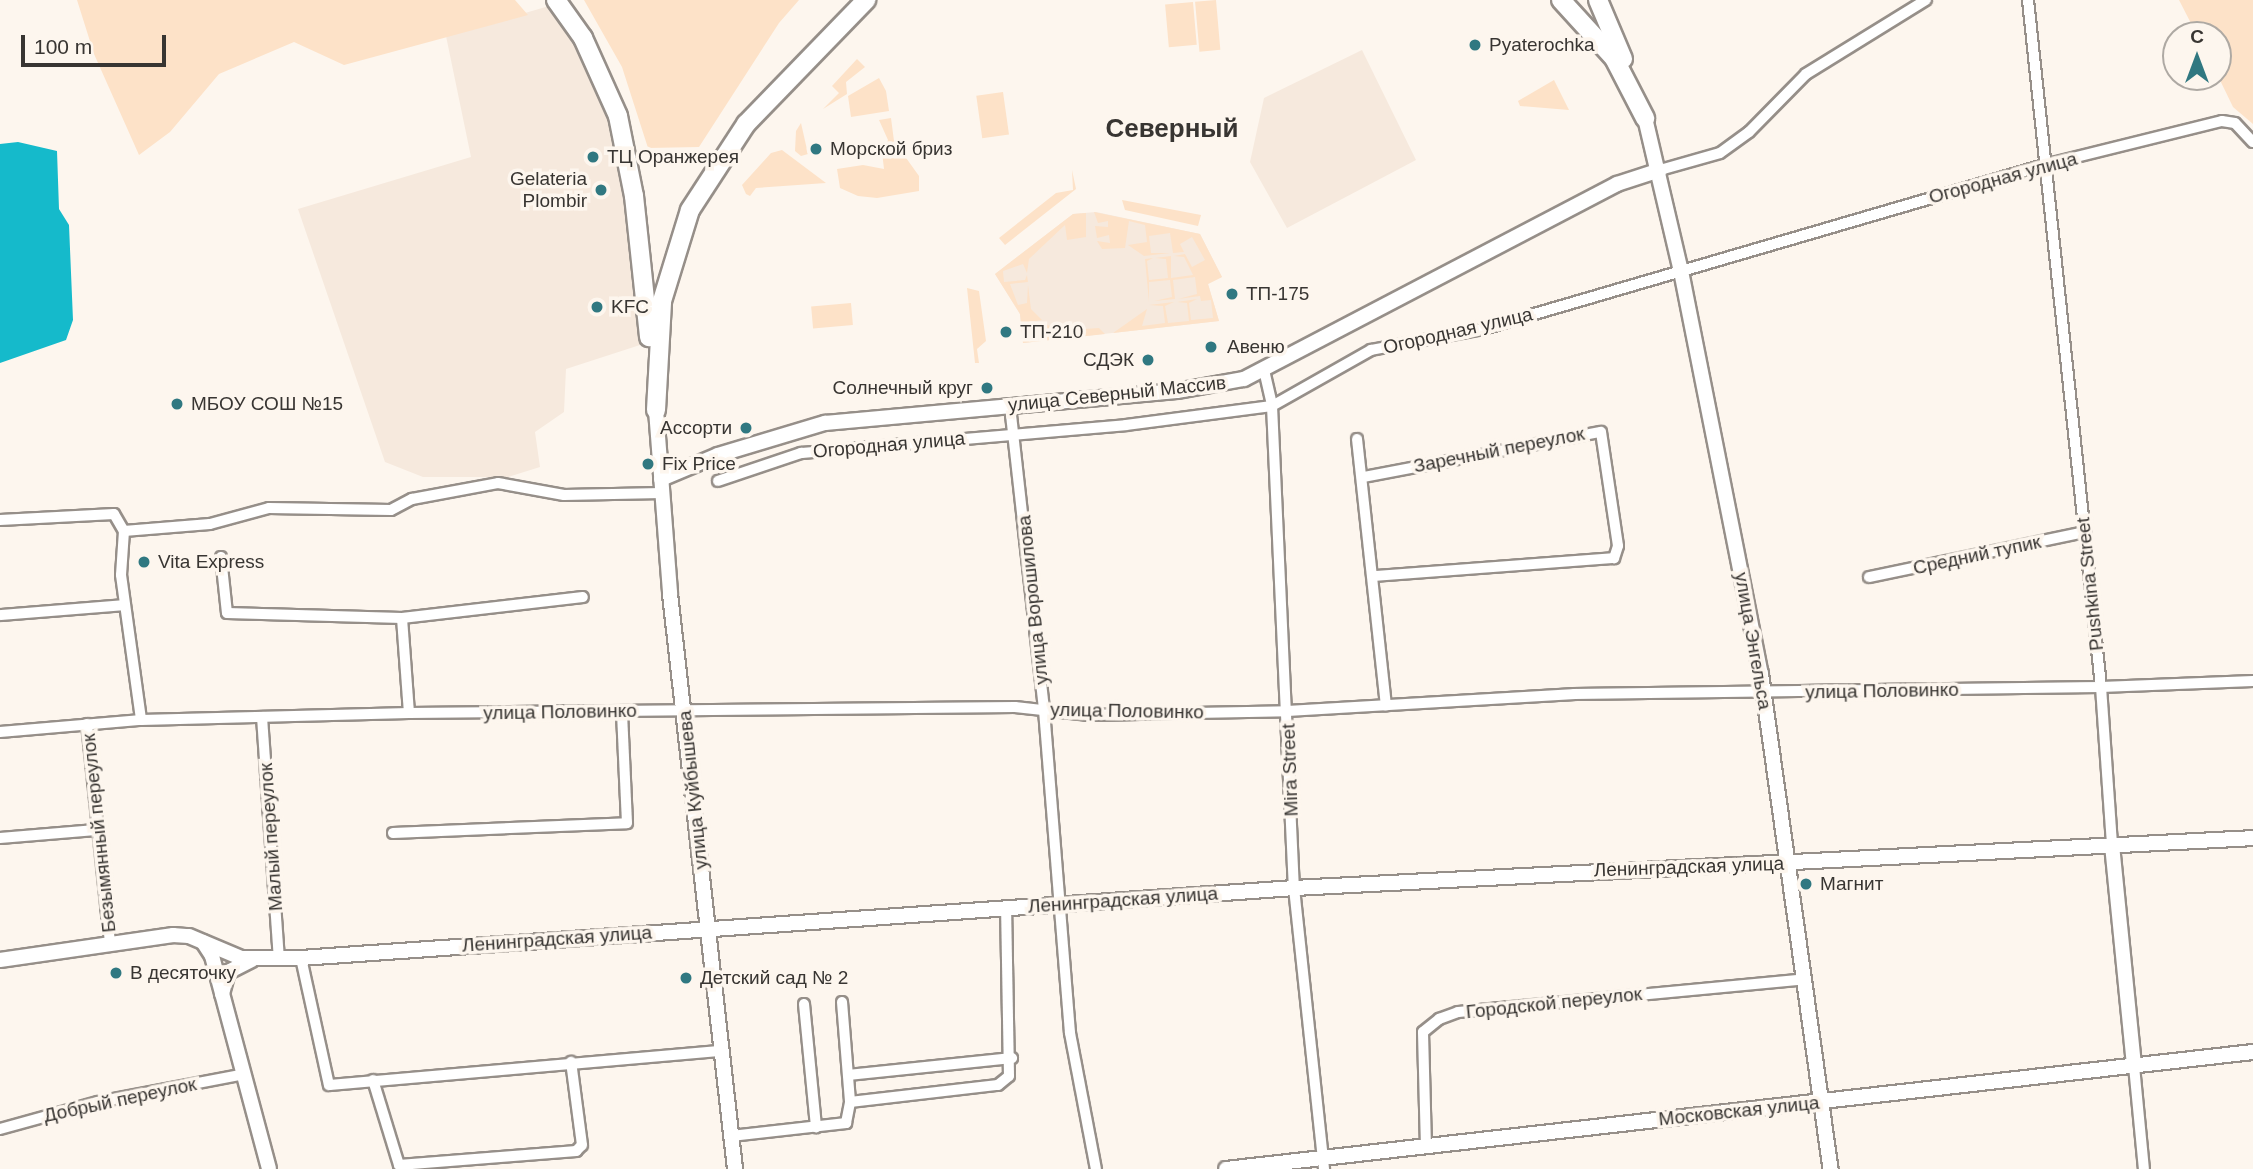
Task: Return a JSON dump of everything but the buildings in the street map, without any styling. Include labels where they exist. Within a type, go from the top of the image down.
[{"type":"highway","points":[[556,0],[583,38],[618,116],[634,196],[656,410]]},
{"type":"highway","points":[[656,410],[662,301],[690,210],[746,124],[866,0]]},
{"type":"highway","points":[[1561,0],[1614,58],[1646,118]]},
{"type":"highway","points":[[1598,0],[1646,118]]},
{"type":"street","points":[[1660,170],[1720,153],[1749,132],[1806,74],[1926,0]]},
{"type":"street","name":"Pushkina Street","points":[[2028,0],[2048,164],[2101,687],[2112,845],[2144,1169]]},
{"type":"street","name":"улица Энгельса","points":[[1646,118],[1681,271],[1764,692],[1831,1169]]},
{"type":"street","name":"Огородная улица","points":[[718,481],[802,453],[1015,434],[1272,406],[1371,350],[1483,329],[2048,164],[2209,124],[2235,123],[2253,142]]},
{"type":"street","name":"улица Северный Массив","points":[[662,486],[795,429],[858,419],[1217,386],[1264,370],[1617,184],[1660,170]]},
{"type":"street","name":"Mira Street","points":[[1264,370],[1272,406],[1294,888],[1323,1163]]},
{"type":"street","name":"улица Ворошилова","points":[[1010,406],[1044,710],[1070,1033],[1096,1169]]},
{"type":"street","name":"улица Куйбышева","points":[[656,410],[706,929],[735,1169]]},
{"type":"street","name":"Заречный переулок","points":[[1364,477],[1601,432],[1618,546],[1614,558],[1375,576]]},
{"type":"street","points":[[1357,439],[1375,576],[1386,705]]},
{"type":"street","points":[[124,531],[210,524],[269,508],[391,510],[412,499],[498,483],[564,495],[662,486]]},
{"type":"street","points":[[0,520],[114,514],[124,531],[124,605],[141,720]]},
{"type":"street","name":"Средний тупик","points":[[1869,578],[2085,532]]},
{"type":"street","points":[[221,557],[227,613],[402,618],[583,597]]},
{"type":"street","points":[[0,615],[124,605]]},
{"type":"street","points":[[402,618],[409,713]]},
{"type":"street","name":"улица Половинко","points":[[0,732],[141,720],[409,713],[1044,710],[1087,715],[1288,711],[1574,694],[2101,687],[2253,681]]},
{"type":"street","points":[[393,833],[627,822],[622,711]]},
{"type":"street","name":"Малый переулок","points":[[262,717],[279,958]]},
{"type":"street","name":"Безымянный переулок","points":[[87,724],[96,830],[110,942]]},
{"type":"street","points":[[0,838],[96,830]]},
{"type":"street","name":"Ленинградская улица","points":[[0,960],[173,935],[202,941],[253,959],[301,958],[1294,888],[2253,838]]},
{"type":"street","points":[[850,1102],[998,1084],[1009,1076],[1012,1058],[1006,908]]},
{"type":"street","points":[[202,941],[212,956],[240,1075],[269,1169]]},
{"type":"street","points":[[301,958],[329,1085],[720,1051]]},
{"type":"street","points":[[223,1006],[229,972],[253,959]]},
{"type":"street","name":"Городской переулок","points":[[1426,1147],[1423,1032],[1439,1019],[1458,1012],[1805,979]]},
{"type":"street","points":[[731,1136],[846,1123],[850,1102],[842,1002]]},
{"type":"street","points":[[804,1004],[816,1127]]},
{"type":"street","name":"Московская улица","points":[[1226,1169],[1323,1163],[1426,1147],[2253,1052]]},
{"type":"street","points":[[848,1075],[1012,1058]]},
{"type":"street","points":[[373,1080],[399,1165],[576,1151],[582,1145],[571,1062]]},
{"type":"street","name":"Добрый переулок","points":[[0,1129],[98,1102],[240,1075]]},
{"type":"shaded area","points":[[77,0],[515,0],[528,15],[344,65],[294,42],[219,74],[170,132],[139,155],[94,54]]},
{"type":"shaded area","points":[[584,0],[799,0],[779,23],[699,147],[648,148],[622,67]]},
{"type":"shaded area","points":[[1216,0],[1220,50],[1199,52],[1195,2]]},
{"type":"shaded area","points":[[2179,0],[2253,0],[2253,124],[2233,107],[2225,91],[2232,91],[2232,21],[2190,21]]},
{"type":"shaded area","points":[[1193,2],[1197,45],[1169,47],[1165,4]]},
{"type":"shaded area","points":[[549,6],[567,28],[613,126],[635,261],[640,345],[566,369],[564,412],[535,432],[540,467],[508,477],[423,477],[385,462],[298,209],[471,157],[446,36]]},
{"type":"shaded area","points":[[1362,50],[1416,160],[1287,228],[1250,162],[1264,98]]},
{"type":"shaded area","points":[[857,59],[865,67],[846,82],[847,94],[823,109],[839,93],[832,86]]},
{"type":"shaded area","points":[[879,78],[886,91],[889,111],[851,117],[848,96]]},
{"type":"shaded area","points":[[1554,80],[1569,110],[1520,106],[1518,101]]},
{"type":"shaded area","points":[[1003,92],[1009,135],[982,138],[976,96]]},
{"type":"shaded area","points":[[891,118],[894,141],[919,176],[919,191],[877,198],[858,196],[840,188],[837,169],[863,165],[884,169],[882,152],[888,140],[879,120]]},
{"type":"shaded area","points":[[801,123],[808,154],[801,156],[795,151],[796,131]]},
{"type":"shaded area","points":[[782,150],[826,183],[756,188],[750,196],[746,194],[742,185],[771,153]]},
{"type":"shaded area","points":[[1072,170],[1076,189],[1005,245],[999,238],[1056,193],[1073,190]]},
{"type":"shaded area","points":[[1122,200],[1201,215],[1198,226],[1125,210]]},
{"type":"shaded area","points":[[1094,212],[1200,234],[1222,277],[1208,284],[1219,321],[1113,333],[1147,309],[1142,326],[1165,323],[1163,306],[1149,305],[1174,302],[1165,306],[1168,323],[1189,321],[1187,303],[1177,302],[1197,299],[1189,303],[1191,320],[1213,318],[1211,300],[1201,301],[1200,296],[1178,299],[1197,294],[1195,277],[1173,280],[1175,299],[1154,301],[1172,297],[1170,280],[1149,282],[1149,302],[1145,259],[1153,258],[1147,261],[1149,280],[1168,278],[1166,259],[1155,258],[1171,256],[1171,278],[1193,275],[1184,257],[1174,256],[1185,254],[1192,267],[1205,260],[1192,237],[1180,244],[1184,252],[1173,253],[1170,233],[1149,236],[1151,253],[1170,253],[1144,256],[1128,245],[1147,242],[1145,225],[1129,221],[1125,248],[1102,249],[1097,241],[1110,243],[1109,235],[1097,238],[1095,226],[1108,227],[1108,221],[1098,223]]},
{"type":"shaded area","points":[[1096,212],[1200,234],[1222,277],[1208,284],[1219,321],[1023,343],[1020,314],[995,274],[1073,214]]},
{"type":"shaded area","points":[[1086,213],[1086,237],[1067,240],[1065,225],[1029,259],[1027,273],[1023,264],[1003,271],[1004,282],[1025,280],[1027,275],[1028,282],[1010,284],[1018,305],[1027,303],[1028,285],[1031,309],[1042,320],[1024,323],[1026,340],[1042,338],[1040,323],[1045,323],[1057,331],[1099,328],[1105,334],[1023,343],[1020,314],[995,274],[1073,214]]},
{"type":"shaded area","points":[[967,288],[979,291],[986,341],[977,349],[979,363],[975,363]]},
{"type":"shaded area","points":[[851,303],[853,325],[813,328],[811,306]]},
{"type":"water","points":[[18,142],[57,151],[59,209],[69,225],[73,320],[66,340],[0,363],[0,144]]},
{"type":"place","name":"Pyaterochka","points":[[1475,45]]},
{"type":"place","name":"Морской бриз","points":[[816,149]]},
{"type":"place","name":"ТЦ Оранжерея","points":[[593,157]]},
{"type":"place","name":"Gelateria Plombir","points":[[601,190]]},
{"type":"place","name":"ТП-175","points":[[1232,294]]},
{"type":"place","name":"KFC","points":[[597,307]]},
{"type":"place","name":"ТП-210","points":[[1006,332]]},
{"type":"place","name":"Авеню","points":[[1211,347]]},
{"type":"place","name":"СДЭК","points":[[1148,360]]},
{"type":"place","name":"Солнечный круг","points":[[987,388]]},
{"type":"place","name":"МБОУ СОШ №15","points":[[177,404]]},
{"type":"place","name":"Ассорти","points":[[746,428]]},
{"type":"place","name":"Fix Price","points":[[648,464]]},
{"type":"place","name":"Vita Express","points":[[144,562]]},
{"type":"place","name":"Магнит","points":[[1806,884]]},
{"type":"place","name":"В десяточку","points":[[116,973]]},
{"type":"place","name":"Детский сад № 2","points":[[686,978]]},
{"type":"district","name":"Северный","points":[[1172,129]]}]
